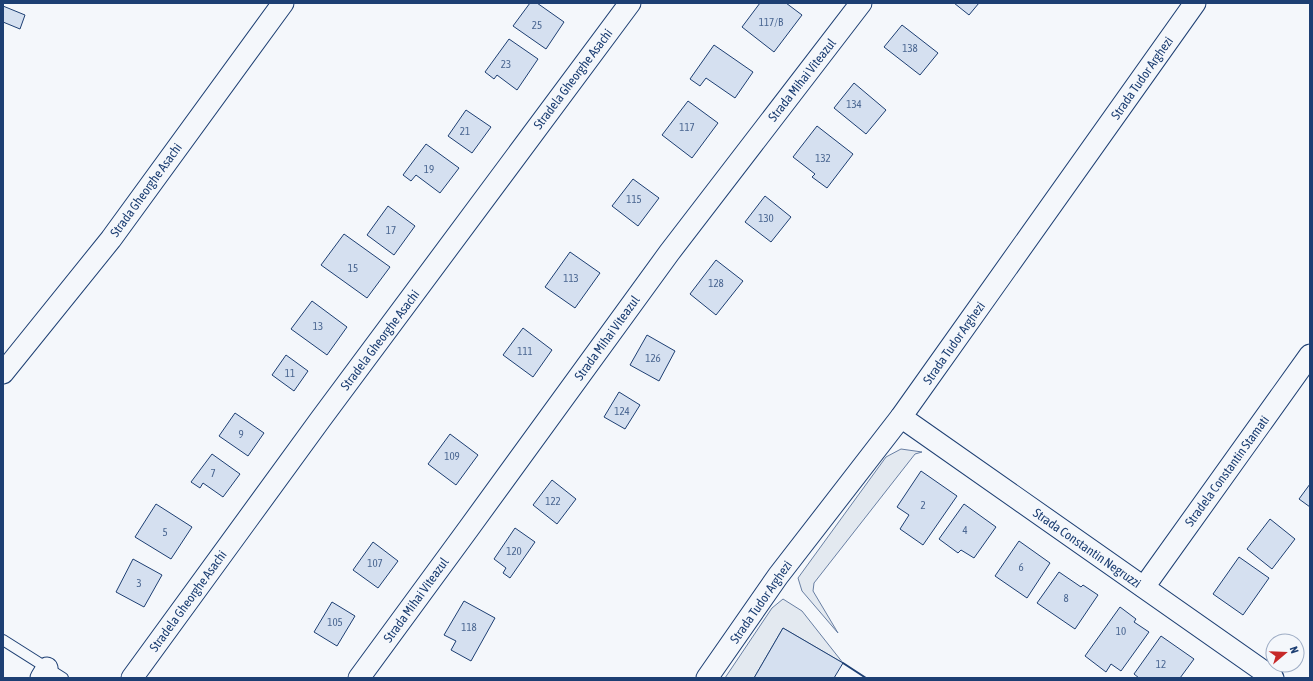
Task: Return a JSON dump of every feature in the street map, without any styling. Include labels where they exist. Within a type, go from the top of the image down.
[{"type":"street","name":"Strada Gheorghe Asachi","points":[[3,373],[111,239],[283,3]]},
{"type":"street","name":"Stradela Gheorghe Asachi","points":[[132,678],[320,420],[630,3]]},
{"type":"street","name":"Strada Mihai Viteazul","points":[[358,678],[669,253],[861,3]]},
{"type":"street","name":"Strada Tudor Arghezi","points":[[707,678],[778,576],[901,417],[1195,3]]},
{"type":"street","name":"Stradela Constantin Stamati","points":[[1144,587],[1310,355]]},
{"type":"street","name":"Strada Constantin Negruzzi","points":[[901,417],[1274,678]]},
{"type":"lane","points":[[3,640],[51,675]]},
{"type":"shaded area","points":[[901,449],[922,452],[915,454],[814,583],[813,591],[838,633],[802,591],[798,578],[886,457]]},
{"type":"shaded area","points":[[783,599],[802,611],[843,663],[783,628],[754,678],[725,678],[772,608]]},
{"type":"building","points":[[530,3],[537,3],[564,22],[546,49],[513,26]]},
{"type":"building","points":[[760,3],[786,3],[802,15],[774,52],[742,27]]},
{"type":"building","points":[[954,3],[979,3],[969,15]]},
{"type":"building","points":[[3,6],[25,15],[20,29],[3,22]]},
{"type":"building","points":[[902,25],[938,53],[920,75],[884,47]]},
{"type":"building","points":[[509,39],[538,59],[517,90],[497,75],[494,79],[485,72]]},
{"type":"building","points":[[714,45],[753,72],[735,98],[706,78],[700,86],[690,79]]},
{"type":"building","points":[[854,83],[886,110],[866,134],[834,108]]},
{"type":"building","points":[[688,101],[718,123],[692,158],[662,135]]},
{"type":"building","points":[[466,110],[491,127],[472,153],[448,136]]},
{"type":"building","points":[[817,126],[853,154],[827,188],[812,177],[815,174],[793,157]]},
{"type":"building","points":[[426,144],[459,168],[440,193],[416,175],[411,181],[403,175]]},
{"type":"building","points":[[633,179],[659,198],[638,226],[612,206]]},
{"type":"building","points":[[765,196],[791,217],[771,242],[745,222]]},
{"type":"building","points":[[388,206],[415,226],[394,255],[367,235]]},
{"type":"building","points":[[344,234],[390,267],[367,298],[321,265]]},
{"type":"building","points":[[570,252],[600,273],[575,308],[545,287]]},
{"type":"building","points":[[716,260],[743,281],[716,315],[690,294]]},
{"type":"building","points":[[312,301],[347,327],[327,355],[291,329]]},
{"type":"building","points":[[523,328],[552,350],[533,377],[503,355]]},
{"type":"building","points":[[647,335],[675,351],[659,381],[630,365]]},
{"type":"building","points":[[286,355],[308,371],[294,391],[272,375]]},
{"type":"building","points":[[619,392],[640,405],[625,429],[604,417]]},
{"type":"building","points":[[235,413],[264,433],[248,456],[219,436]]},
{"type":"building","points":[[450,434],[478,455],[456,485],[428,464]]},
{"type":"building","points":[[212,454],[240,474],[223,497],[203,483],[200,488],[191,482]]},
{"type":"building","points":[[921,471],[957,496],[923,545],[900,529],[909,515],[897,507]]},
{"type":"building","points":[[552,480],[576,499],[557,524],[533,505]]},
{"type":"building","points":[[1310,484],[1310,507],[1299,499]]},
{"type":"building","points":[[156,504],[192,527],[171,559],[135,537]]},
{"type":"building","points":[[964,504],[996,527],[974,558],[961,550],[958,553],[939,539]]},
{"type":"building","points":[[1270,519],[1295,539],[1272,569],[1247,549]]},
{"type":"building","points":[[515,528],[535,542],[510,578],[503,573],[506,568],[494,559]]},
{"type":"building","points":[[1019,541],[1050,563],[1027,598],[995,576]]},
{"type":"building","points":[[373,542],[398,561],[378,588],[353,570]]},
{"type":"building","points":[[1239,557],[1269,578],[1243,615],[1213,594]]},
{"type":"building","points":[[133,559],[162,575],[144,607],[116,592]]},
{"type":"building","points":[[1059,572],[1081,587],[1083,585],[1098,595],[1075,629],[1037,603]]},
{"type":"building","points":[[464,601],[495,618],[471,661],[451,650],[456,641],[444,635]]},
{"type":"building","points":[[332,602],[355,616],[337,646],[314,632]]},
{"type":"building","points":[[1120,607],[1136,619],[1134,622],[1149,632],[1121,671],[1111,664],[1106,672],[1085,656]]},
{"type":"building","points":[[783,628],[843,663],[834,678],[754,678]]},
{"type":"building","points":[[1161,636],[1194,659],[1180,678],[1139,678],[1134,674]]},
{"type":"wall","points":[[843,663],[866,678]]}]
